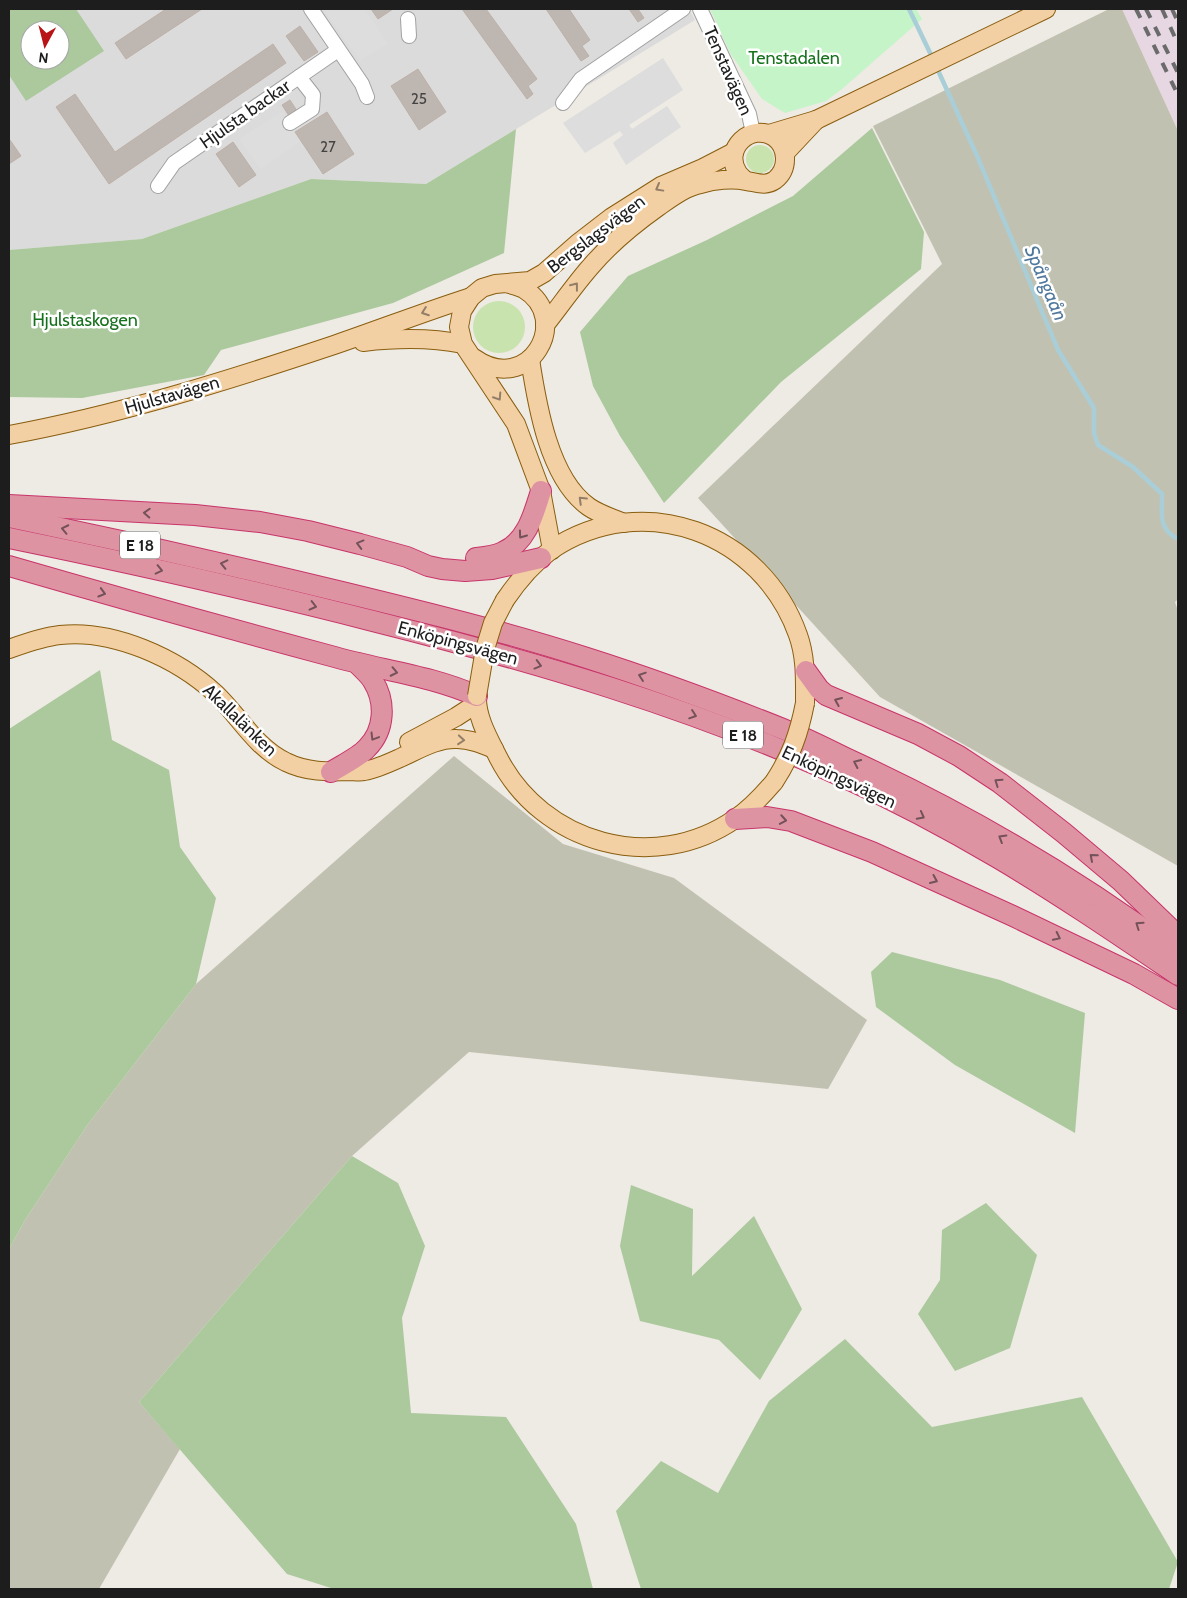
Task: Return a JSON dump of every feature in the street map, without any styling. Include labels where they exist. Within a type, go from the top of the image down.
[{"type":"highway","points":[[407,557],[465,560],[502,553],[512,548],[522,536],[532,520],[541,491]]},
{"type":"highway","points":[[9,505],[195,515],[260,522],[308,531],[407,557],[428,566],[442,569],[465,571],[492,569],[547,554]]},
{"type":"highway","name":"Enköpingsvägen","points":[[9,517],[271,575],[492,630],[586,657],[680,689],[786,730],[903,784],[975,822],[1059,872],[1140,925],[1178,954]]},
{"type":"highway","name":"Enköpingsvägen","points":[[9,538],[266,594],[432,636],[548,667],[695,716],[774,747],[920,815],[997,858],[1091,916],[1178,975]]},
{"type":"highway","points":[[9,566],[357,664],[440,682],[477,700]]},
{"type":"highway","points":[[331,772],[366,749],[378,733],[382,713],[380,695],[372,679],[357,664]]},
{"type":"highway","points":[[806,671],[826,695],[918,734],[960,756],[1000,783],[1064,832],[1121,881],[1178,936]]},
{"type":"highway","points":[[735,819],[767,817],[791,821],[872,852],[1013,916],[1134,974],[1178,999]]},
{"type":"main road","name":"Bergslagsvägen","points":[[472,297],[482,288],[495,284],[530,281],[544,273],[612,217],[661,186],[734,152],[738,143],[745,136],[816,120],[1046,9]]},
{"type":"main road","name":"Bergslagsvägen","points":[[530,359],[539,350],[544,338],[545,325],[592,265],[644,217],[667,200],[693,186],[712,181],[746,181],[766,184],[775,180],[782,172],[785,152],[816,120]]},
{"type":"main road","points":[[761,133],[776,138],[782,144],[785,152]]},
{"type":"main road","points":[[734,152],[734,163],[738,173],[746,181]]},
{"type":"main road","points":[[509,284],[523,289],[534,298],[542,310],[545,325]]},
{"type":"main road","points":[[472,297],[462,311],[459,327],[467,350],[516,424],[541,491],[547,554]]},
{"type":"main road","name":"Hjulstavägen","points":[[9,435],[110,413],[192,389],[332,345],[472,297]]},
{"type":"main road","name":"Hjulstavägen","points":[[332,345],[401,339],[445,340],[467,350]]},
{"type":"main road","points":[[467,350],[484,366],[500,370],[516,367],[530,359],[535,392],[550,452],[563,476],[577,497],[589,508],[624,523]]},
{"type":"main road","points":[[624,523],[661,523],[686,528],[713,538],[736,551],[775,588],[789,612],[799,636],[806,671],[805,703],[795,745],[774,782],[756,802],[735,819],[708,834],[678,844],[650,847],[622,846],[594,840],[568,829],[544,814],[515,784],[503,767],[482,721],[477,700],[484,649],[492,623],[505,600],[521,578],[547,554],[587,532],[624,523]]},
{"type":"main road","name":"Akallalänken","points":[[9,648],[61,634],[85,634],[108,638],[153,652],[197,679],[216,694],[261,745],[285,762],[307,770],[331,772],[364,771],[396,760],[436,742],[456,738],[472,741],[494,749]]},
{"type":"main road","name":"Akallalänken","points":[[331,772],[365,762],[396,749],[456,717],[477,700]]},
{"type":"street","points":[[311,9],[362,84],[367,97]]},
{"type":"street","points":[[563,103],[581,79],[683,9]]},
{"type":"street","name":"Tenstavägen","points":[[700,9],[749,114],[761,133]]},
{"type":"street","points":[[408,19],[409,36]]},
{"type":"street","name":"Hjulsta backar","points":[[158,186],[174,163],[338,50]]},
{"type":"street","points":[[290,122],[312,109],[313,95],[299,77]]},
{"type":"shaded area","points":[[9,9],[689,9],[695,20],[426,184],[311,179],[142,239],[9,250]]},
{"type":"shaded area","points":[[323,9],[364,9],[388,43],[360,61]]},
{"type":"shaded area","points":[[1109,9],[1122,9],[1178,131],[1178,599],[1175,602],[1178,611],[1178,866],[880,697],[698,498],[942,264],[873,126]]},
{"type":"shaded area","points":[[1122,9],[1178,9],[1178,131]]},
{"type":"shaded area","points":[[663,58],[683,90],[629,125],[632,129],[667,106],[681,127],[626,165],[613,143],[623,135],[620,131],[585,153],[563,123]]},
{"type":"shaded area","points":[[283,111],[301,141],[261,169],[239,139]]},
{"type":"shaded area","points":[[454,756],[563,844],[674,878],[867,1020],[828,1089],[469,1052],[352,1156],[139,1402],[180,1449],[99,1589],[9,1589],[9,1249],[25,1220],[88,1124],[196,984]]},
{"type":"green space","points":[[9,9],[76,9],[104,51],[26,101],[9,75]]},
{"type":"green space","name":"Tenstadalen","points":[[710,9],[916,9],[922,19],[826,101],[785,113],[762,99],[730,53]]},
{"type":"green space","points":[[872,128],[924,232],[921,269],[781,382],[664,503],[620,436],[593,386],[580,332],[628,276],[707,240],[793,196]]},
{"type":"green space","name":"Hjulstaskogen","points":[[516,129],[504,253],[393,303],[221,350],[204,375],[82,398],[9,397],[9,250],[142,239],[311,179],[426,184]]},
{"type":"green space","points":[[760,145],[770,149],[774,159],[770,169],[760,173],[750,169],[746,159],[750,149]]},
{"type":"green space","points":[[494,301],[504,301],[518,308],[525,322],[525,332],[518,346],[504,353],[494,353],[484,349],[477,342],[473,332],[473,322],[477,312],[484,305]]},
{"type":"green space","points":[[100,670],[112,740],[169,770],[180,847],[216,898],[196,984],[88,1124],[25,1220],[9,1249],[9,729]]},
{"type":"green space","points":[[892,952],[1000,980],[1085,1013],[1075,1133],[955,1065],[876,1007],[871,972]]},
{"type":"green space","points":[[352,1156],[398,1183],[425,1246],[402,1318],[411,1413],[506,1417],[576,1524],[593,1589],[334,1589],[287,1574],[139,1402]]},
{"type":"green space","points":[[631,1185],[693,1209],[692,1276],[754,1216],[802,1309],[760,1380],[719,1340],[640,1321],[620,1246]]},
{"type":"green space","points":[[986,1203],[1037,1255],[1010,1348],[955,1371],[918,1314],[940,1280],[942,1230]]},
{"type":"green space","points":[[845,1339],[932,1427],[1082,1397],[1178,1562],[1169,1589],[641,1589],[616,1511],[661,1461],[718,1493],[769,1401]]},
{"type":"building","points":[[166,9],[202,9],[126,59],[115,43]]},
{"type":"building","points":[[371,9],[393,9],[378,19]]},
{"type":"building","points":[[462,9],[486,9],[537,79],[528,86],[533,94],[527,99]]},
{"type":"building","points":[[546,9],[569,9],[590,40],[582,46],[589,56],[581,61]]},
{"type":"building","points":[[629,9],[638,9],[644,18],[638,22]]},
{"type":"building","points":[[300,26],[318,52],[304,61],[286,36]]},
{"type":"building","points":[[273,44],[286,63],[109,184],[56,107],[75,94],[115,152]]},
{"type":"building","points":[[418,69],[446,112],[419,130],[391,86]]},
{"type":"building","points":[[290,100],[299,114],[291,119],[282,105]]},
{"type":"building","points":[[327,112],[354,154],[323,174],[295,132]]},
{"type":"building","points":[[9,141],[21,156],[9,164]]},
{"type":"building","points":[[233,142],[256,175],[239,187],[216,154]]},
{"type":"waterway","name":"Spångaån","points":[[909,9],[933,59]]},
{"type":"waterway","name":"Spångaån","points":[[936,66],[978,158],[1058,350],[1094,408],[1094,433],[1098,445],[1133,467],[1162,494],[1162,520],[1164,526],[1167,531],[1178,539]]},
{"type":"railway","points":[[1136,9],[1178,95]]},
{"type":"railway","points":[[1146,9],[1178,73]]},
{"type":"railway","points":[[1162,9],[1178,44]]},
{"type":"railway","points":[[1172,9],[1178,22]]}]
